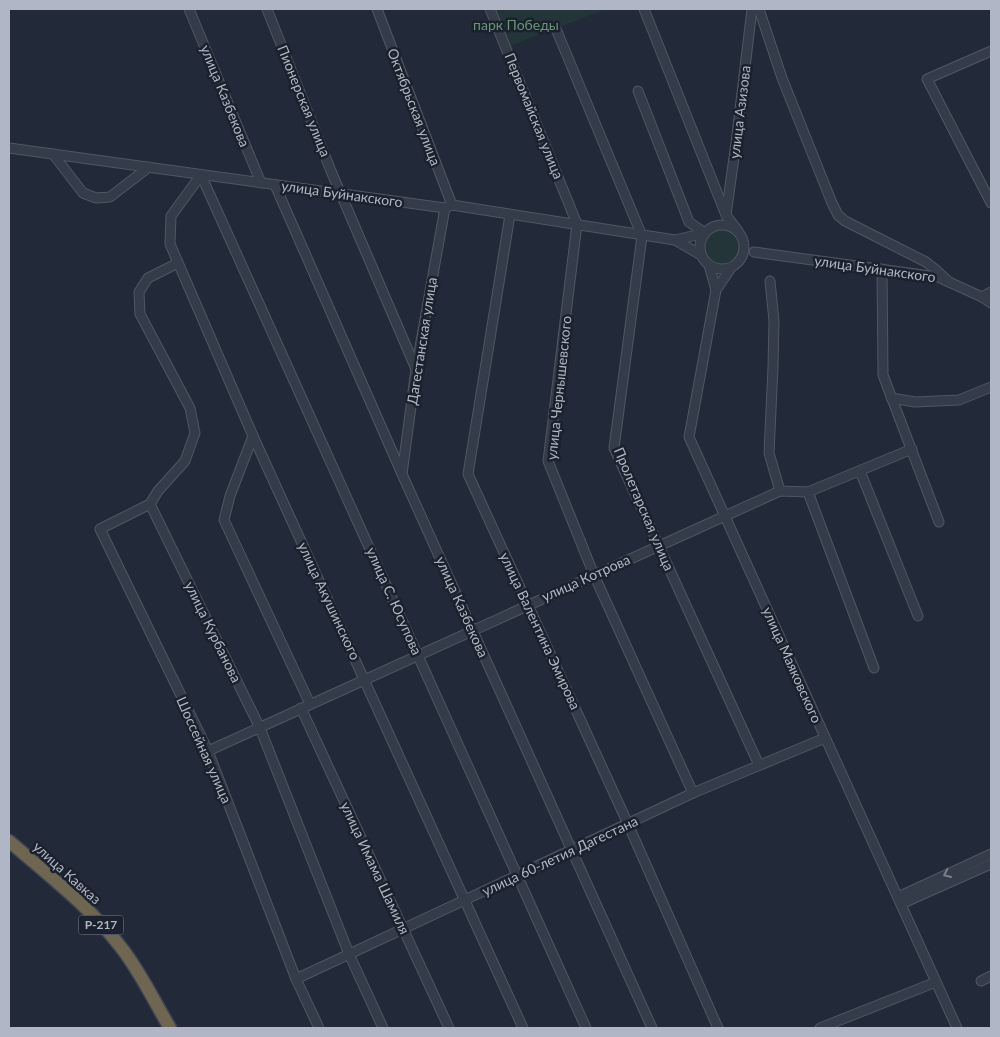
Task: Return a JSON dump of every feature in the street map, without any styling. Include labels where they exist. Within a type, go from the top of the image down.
[{"type":"highway","name":"улица Кавказ","points":[[9,841],[86,909],[116,941],[138,971],[170,1028]]},
{"type":"street","name":"улица Казбекова","points":[[189,9],[261,183]]},
{"type":"street","name":"Пионерская улица","points":[[267,9],[341,194],[416,369]]},
{"type":"street","name":"Октябрьская улица","points":[[377,9],[448,206]]},
{"type":"street","name":"Первомайская улица","points":[[490,9],[577,224]]},
{"type":"street","points":[[644,9],[726,215],[754,252],[731,268],[716,290]]},
{"type":"street","name":"улица Азизова","points":[[726,215],[752,9]]},
{"type":"street","points":[[759,9],[782,78],[838,215],[845,221],[926,262],[949,282]]},
{"type":"street","points":[[556,29],[642,236]]},
{"type":"street","points":[[991,51],[927,79],[991,203]]},
{"type":"street","points":[[638,91],[689,222],[705,233]]},
{"type":"street","name":"улица Буйнакского","points":[[9,148],[341,194],[448,206],[675,240]]},
{"type":"street","points":[[54,154],[83,193],[96,198],[110,198],[149,167]]},
{"type":"street","name":"улица Акушинского","points":[[201,175],[171,216],[170,244],[253,436],[523,1028]]},
{"type":"street","name":"улица С. Юсупова","points":[[201,175],[586,1028]]},
{"type":"street","name":"улица Казбекова","points":[[275,185],[402,474],[652,1028]]},
{"type":"street","name":"Дагестанская улица","points":[[402,474],[416,369],[448,206]]},
{"type":"street","name":"улица Валентина Эмирова","points":[[510,215],[468,474],[628,824],[718,1028]]},
{"type":"street","points":[[716,226],[726,215]]},
{"type":"street","name":"улица Чернышевского","points":[[577,224],[548,461],[594,575],[693,793]]},
{"type":"street","points":[[701,255],[700,246],[705,233],[710,228],[724,224],[732,226],[740,234],[745,244],[742,259]]},
{"type":"street","points":[[675,240],[705,233]]},
{"type":"street","name":"Пролетарская улица","points":[[642,236],[614,448],[759,765]]},
{"type":"street","points":[[675,240],[701,255],[709,265],[716,290]]},
{"type":"street","name":"улица Буйнакского","points":[[754,252],[938,277],[991,303]]},
{"type":"street","points":[[150,504],[158,491],[185,461],[195,433],[190,408],[140,314],[140,292],[148,278],[178,263]]},
{"type":"street","points":[[709,265],[716,268],[731,268]]},
{"type":"street","points":[[882,270],[883,375],[938,522]]},
{"type":"street","points":[[770,281],[774,329],[769,453],[780,491]]},
{"type":"street","name":"улица Маяковского","points":[[716,290],[689,437],[957,1028]]},
{"type":"street","points":[[982,297],[991,292]]},
{"type":"street","points":[[892,398],[915,402],[959,400],[991,387]]},
{"type":"street","points":[[253,436],[230,496],[224,520],[310,704]]},
{"type":"street","name":"улица Котрова","points":[[208,751],[724,515],[780,491],[808,492],[912,449]]},
{"type":"street","points":[[860,471],[918,616]]},
{"type":"street","points":[[808,492],[874,668]]},
{"type":"street","name":"улица Курбанова","points":[[150,504],[260,728],[349,954],[383,1028]]},
{"type":"street","name":"Шоссейная улица","points":[[150,504],[100,529],[208,751],[296,979],[319,1028]]},
{"type":"street","name":"улица Имама Шамиля","points":[[301,708],[449,1028]]},
{"type":"street","name":"улица 60-летия Дагестана","points":[[296,979],[693,793],[826,738]]},
{"type":"street","points":[[899,901],[991,854]]},
{"type":"street","points":[[899,901],[991,864]]},
{"type":"street","points":[[981,980],[991,976]]},
{"type":"street","points":[[820,1028],[936,982]]},
{"type":"green space","name":"парк Победы","points":[[489,9],[606,9],[505,48]]},
{"type":"green space","points":[[721,228],[728,229],[734,233],[738,239],[738,253],[734,259],[728,263],[721,264],[714,263],[708,259],[704,253],[703,246],[704,239],[708,233],[714,229]]}]
